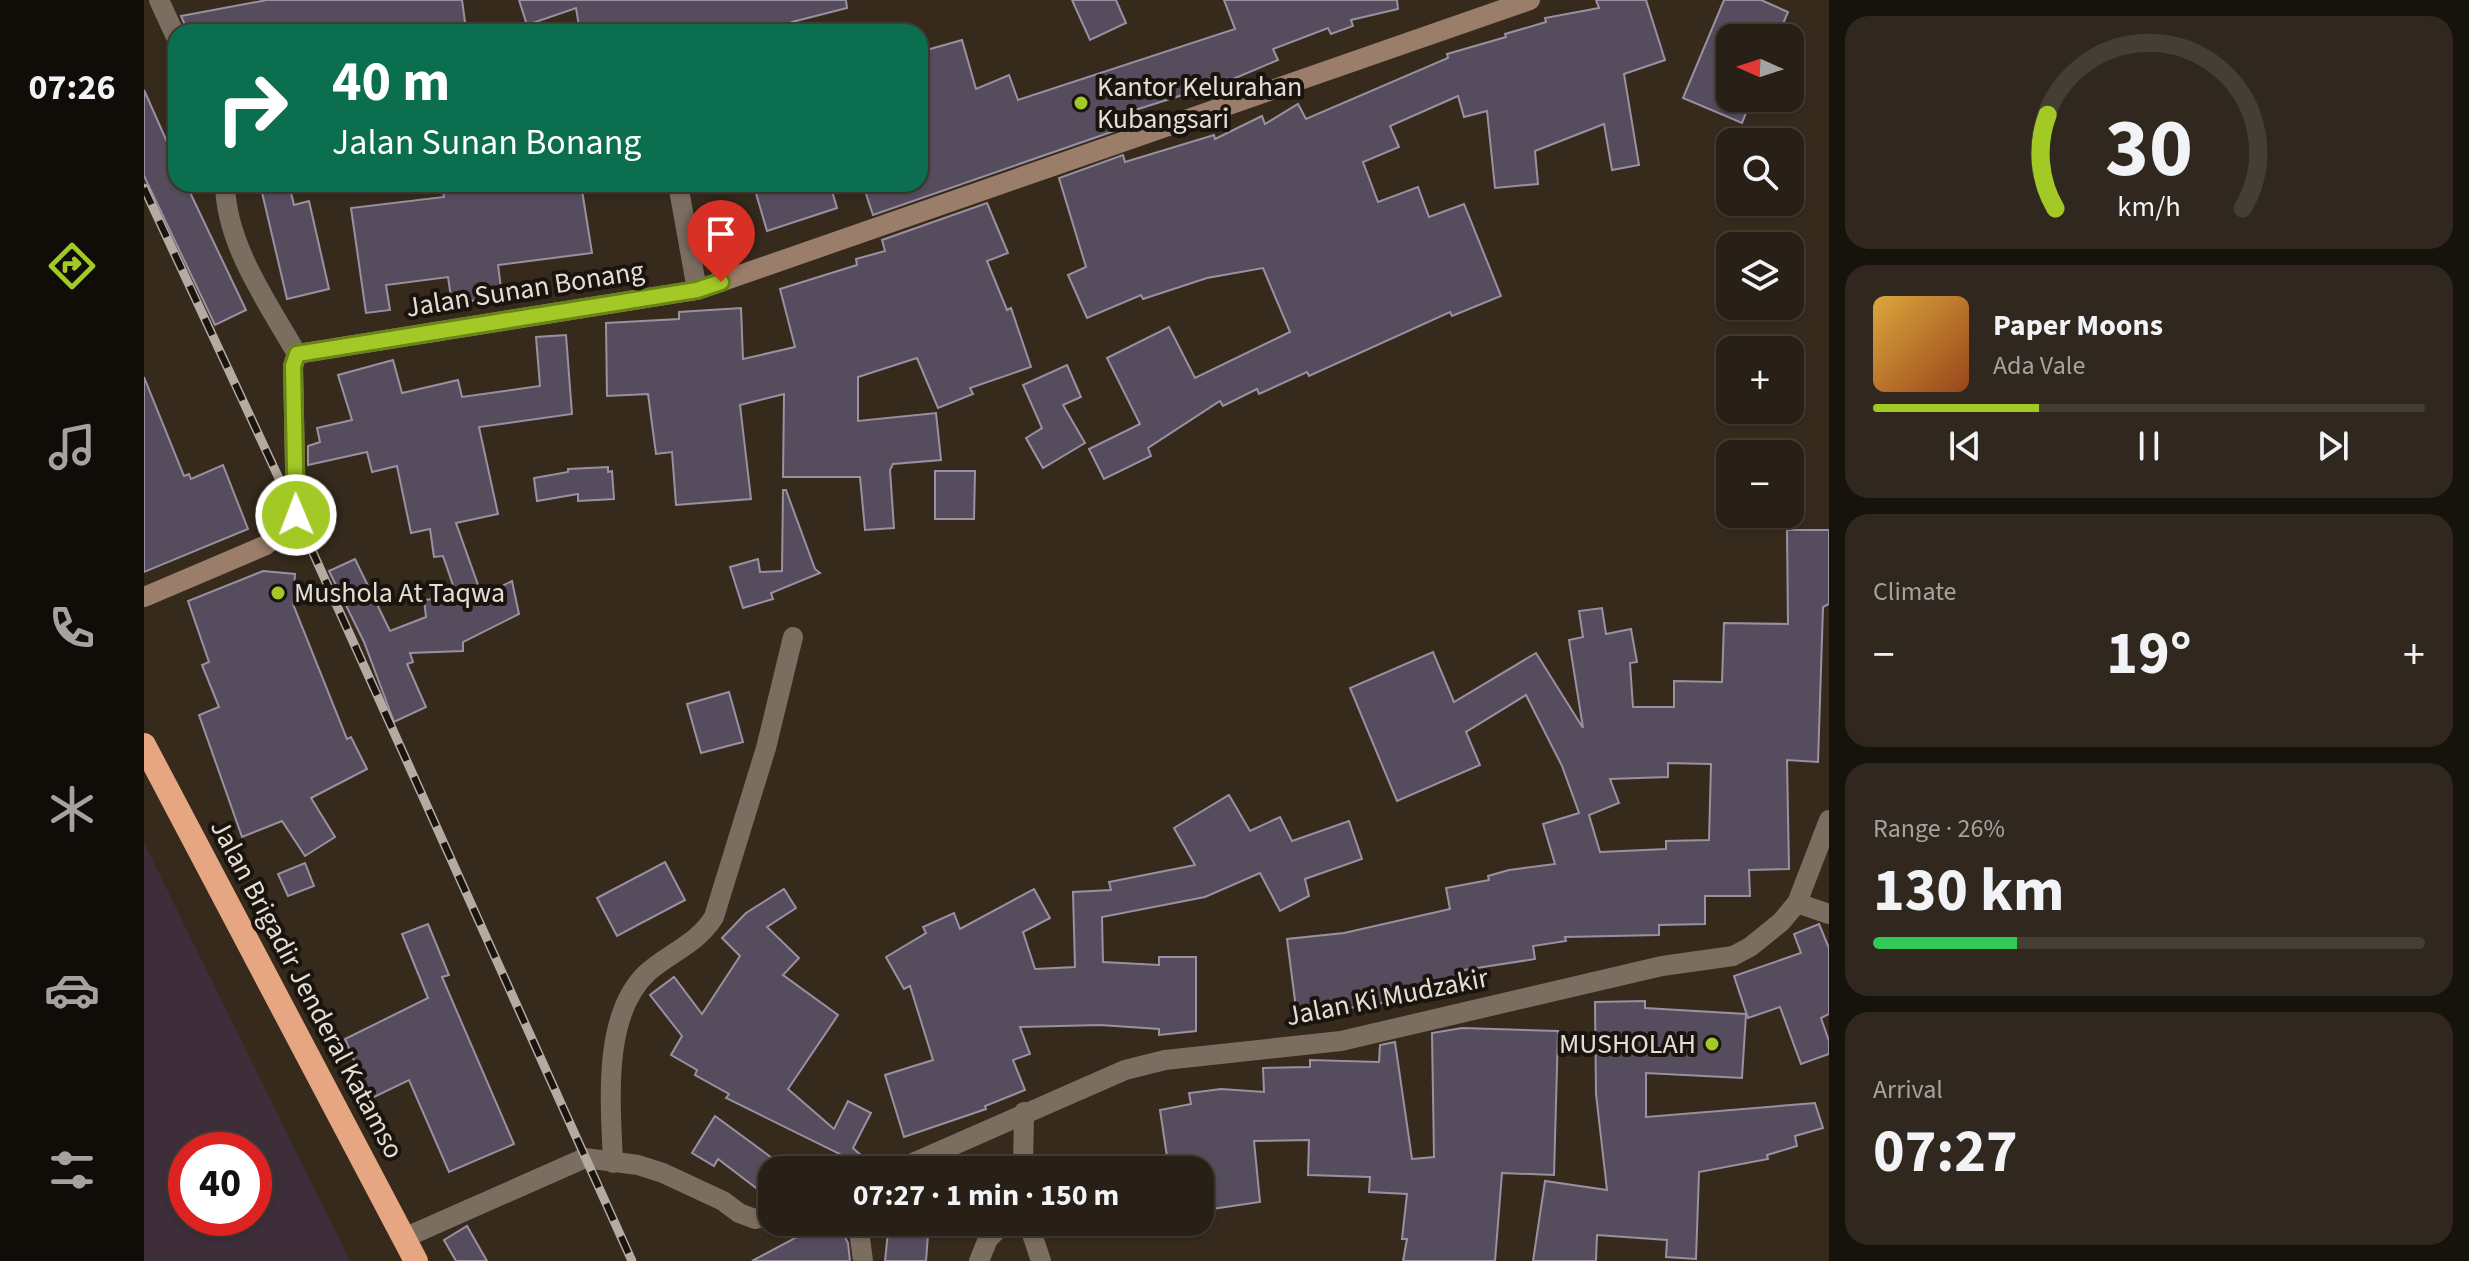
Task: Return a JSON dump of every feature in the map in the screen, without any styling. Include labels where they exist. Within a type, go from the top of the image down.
[{"type":"highway","name":"Jalan Brigadir Jenderal Katamso","points":[[144,745],[416,1261]]},
{"type":"street","points":[[159,0],[170,24]]},
{"type":"street","name":"Jalan Sunan Bonang","points":[[297,354],[697,290],[1530,0]]},
{"type":"street","points":[[144,597],[266,545],[296,515],[293,366],[297,354],[253,276],[231,227],[226,192]]},
{"type":"street","points":[[679,192],[697,290]]},
{"type":"street","points":[[613,1163],[610,1078],[615,1038],[630,1000],[646,974],[702,936],[714,917],[766,748],[793,637]]},
{"type":"street","name":"Jalan Ki Mudzakir","points":[[928,1156],[1125,1070],[1165,1060],[1341,1041],[1662,966],[1733,956],[1771,931],[1797,903],[1829,820]]},
{"type":"street","points":[[1797,903],[1829,914]]},
{"type":"street","points":[[1023,1156],[1024,1112]]},
{"type":"street","points":[[404,1238],[585,1158],[663,1173],[758,1218]]},
{"type":"street","points":[[860,1236],[863,1261]]},
{"type":"street","points":[[979,1261],[991,1236]]},
{"type":"street","points":[[1033,1236],[1041,1261]]},
{"type":"shaded area","points":[[144,843],[350,1261],[144,1261]]},
{"type":"building","points":[[267,0],[462,0],[465,24],[184,24],[181,16]]},
{"type":"building","points":[[519,0],[846,0],[847,8],[793,24],[579,24],[576,8],[527,24]]},
{"type":"building","points":[[1072,0],[1116,0],[1126,23],[1090,40]]},
{"type":"building","points":[[1224,0],[1397,0],[1398,9],[1351,20],[1353,26],[1331,34],[1328,28],[1273,49],[1278,60],[1233,79],[1110,118],[1114,131],[873,215],[865,192],[928,192],[928,50],[962,40],[976,89],[1009,75],[1018,100],[1235,29]]},
{"type":"building","points":[[1596,0],[1646,0],[1665,60],[1624,74],[1639,165],[1612,170],[1604,124],[1535,151],[1538,184],[1495,188],[1487,111],[1464,117],[1458,96],[1390,126],[1399,147],[1363,162],[1378,202],[1418,187],[1429,217],[1464,204],[1501,296],[1452,316],[1450,312],[1309,376],[1307,372],[1259,394],[1257,389],[1223,406],[1220,401],[1148,448],[1151,456],[1104,479],[1089,449],[1140,424],[1107,358],[1169,327],[1195,378],[1290,332],[1263,268],[1207,278],[1143,299],[1141,295],[1087,318],[1068,275],[1086,267],[1059,178],[1123,155],[1125,162],[1214,135],[1215,139],[1262,116],[1265,124],[1298,104],[1306,119],[1448,58],[1447,54],[1506,37],[1505,34],[1546,22],[1545,18],[1599,8]]},
{"type":"building","points":[[1724,0],[1761,0],[1788,12],[1783,24],[1716,24],[1716,112],[1683,98]]},
{"type":"building","points":[[144,90],[168,144],[168,192],[190,192],[246,310],[215,325],[144,176]]},
{"type":"building","points":[[1716,112],[1746,112],[1742,123]]},
{"type":"building","points":[[262,192],[291,192],[294,205],[309,201],[329,289],[287,299]]},
{"type":"building","points":[[443,192],[582,192],[592,253],[498,265],[502,296],[452,304],[448,277],[386,285],[390,310],[366,313],[351,208],[444,197]]},
{"type":"building","points":[[756,192],[832,192],[837,208],[767,231]]},
{"type":"building","points":[[987,203],[1008,253],[987,261],[1007,310],[1011,308],[1031,367],[970,388],[973,394],[938,408],[917,358],[858,377],[858,421],[936,413],[941,460],[893,464],[890,470],[894,528],[865,530],[860,477],[783,477],[784,394],[740,405],[751,499],[676,505],[672,452],[656,454],[648,394],[607,396],[606,323],[679,319],[679,312],[741,308],[743,359],[795,347],[780,289],[857,265],[856,259],[885,251],[882,240]]},
{"type":"building","points":[[566,335],[572,414],[479,427],[498,514],[456,523],[482,596],[512,581],[519,614],[463,642],[463,651],[410,653],[413,662],[407,664],[426,707],[394,722],[364,642],[329,571],[355,559],[390,631],[426,617],[424,600],[457,597],[443,556],[434,557],[430,529],[411,533],[397,466],[372,472],[367,452],[308,465],[308,446],[320,442],[317,428],[352,420],[338,375],[393,360],[402,393],[458,380],[462,397],[540,386],[536,337]]},
{"type":"building","points":[[1067,365],[1081,397],[1063,405],[1085,443],[1043,468],[1026,438],[1042,428],[1023,385]]},
{"type":"building","points":[[144,377],[184,476],[189,474],[191,479],[223,465],[248,529],[144,572]]},
{"type":"building","points":[[608,467],[608,472],[612,471],[614,499],[578,501],[578,494],[537,501],[534,478],[568,472],[568,469]]},
{"type":"building","points":[[935,471],[975,471],[974,519],[935,519]]},
{"type":"building","points":[[783,490],[786,490],[815,569],[820,573],[771,593],[773,599],[743,608],[730,567],[758,559],[760,572],[782,571]]},
{"type":"building","points":[[1787,530],[1829,530],[1829,604],[1823,607],[1818,762],[1787,760],[1789,869],[1749,870],[1750,896],[1705,896],[1705,924],[1659,925],[1659,935],[1565,937],[1566,941],[1533,946],[1535,959],[1457,971],[1458,976],[1388,993],[1389,1002],[1297,1016],[1287,939],[1344,933],[1450,909],[1446,888],[1489,880],[1488,876],[1509,870],[1555,864],[1543,824],[1579,813],[1562,766],[1526,695],[1466,732],[1480,765],[1397,801],[1350,688],[1433,652],[1454,702],[1536,653],[1583,728],[1569,640],[1583,637],[1579,611],[1602,608],[1606,634],[1631,629],[1637,662],[1630,663],[1633,707],[1674,707],[1674,681],[1722,682],[1724,623],[1788,624]],"holes":[[[1668,763],[1711,764],[1709,840],[1666,841],[1666,849],[1600,852],[1589,815],[1619,803],[1610,779],[1668,777]]]},
{"type":"building","points":[[263,571],[295,574],[293,604],[347,739],[351,737],[367,769],[311,798],[335,837],[305,856],[282,821],[242,837],[199,715],[219,707],[202,665],[209,662],[188,601]]},
{"type":"building","points":[[729,692],[743,742],[701,753],[687,704]]},
{"type":"building","points":[[1229,795],[1250,831],[1280,817],[1292,841],[1349,821],[1362,859],[1305,879],[1309,896],[1280,911],[1260,873],[1205,897],[1102,917],[1103,962],[1159,965],[1159,957],[1196,957],[1196,1031],[1159,1035],[1159,1029],[1100,1025],[1020,1027],[1030,1054],[1013,1060],[1025,1090],[985,1106],[986,1109],[904,1137],[885,1075],[933,1060],[910,986],[904,989],[886,957],[926,933],[923,927],[954,913],[960,929],[1034,889],[1050,918],[1023,932],[1035,969],[1075,967],[1073,892],[1111,890],[1109,882],[1195,865],[1174,828]]},
{"type":"building","points":[[665,862],[685,900],[617,936],[597,898]]},
{"type":"building","points":[[305,863],[314,886],[288,896],[278,874]]},
{"type":"building","points":[[784,889],[796,908],[767,927],[799,958],[783,975],[838,1015],[788,1089],[834,1129],[848,1101],[871,1113],[853,1148],[862,1156],[844,1156],[726,1098],[729,1094],[695,1075],[697,1070],[671,1055],[682,1036],[650,995],[674,977],[702,1014],[740,956],[722,938],[746,913]]},
{"type":"building","points":[[428,924],[449,975],[442,977],[514,1144],[449,1172],[409,1080],[370,1099],[345,1039],[428,998],[402,934]]},
{"type":"building","points":[[1819,924],[1829,948],[1829,1014],[1821,1018],[1829,1041],[1829,1054],[1801,1064],[1780,1007],[1748,1018],[1734,976],[1801,953],[1794,934]]},
{"type":"building","points":[[1645,1001],[1645,1008],[1746,1014],[1742,1078],[1646,1073],[1646,1117],[1815,1103],[1823,1128],[1795,1136],[1797,1146],[1767,1155],[1768,1159],[1699,1172],[1696,1259],[1666,1257],[1667,1240],[1597,1235],[1596,1261],[1533,1261],[1545,1181],[1607,1190],[1596,1094],[1595,1002]]},
{"type":"building","points":[[1462,1028],[1558,1031],[1554,1175],[1502,1173],[1495,1261],[1403,1261],[1407,1239],[1402,1239],[1407,1194],[1369,1192],[1370,1177],[1308,1175],[1309,1140],[1254,1141],[1260,1202],[1214,1209],[1214,1156],[1167,1156],[1160,1110],[1191,1104],[1189,1093],[1221,1089],[1264,1092],[1263,1068],[1310,1067],[1310,1060],[1379,1062],[1380,1045],[1395,1042],[1412,1159],[1434,1157],[1432,1033]]},
{"type":"building","points":[[715,1116],[769,1156],[758,1156],[758,1189],[718,1159],[714,1166],[692,1153]]},
{"type":"building","points":[[467,1226],[487,1261],[456,1261],[444,1240]]},
{"type":"building","points":[[799,1236],[844,1236],[850,1261],[752,1261]]},
{"type":"building","points":[[888,1236],[928,1236],[926,1261],[885,1261]]},
{"type":"railway","points":[[144,188],[296,515],[632,1261]]},
{"type":"place","name":"Kantor Kelurahan Kubangsari","points":[[1081,103]]},
{"type":"place","name":"Mushola At Taqwa","points":[[278,593]]},
{"type":"place","name":"MUSHOLAH","points":[[1712,1044]]},
{"type":"route","points":[[296,515],[293,366],[297,354],[697,290],[721,282]]}]
